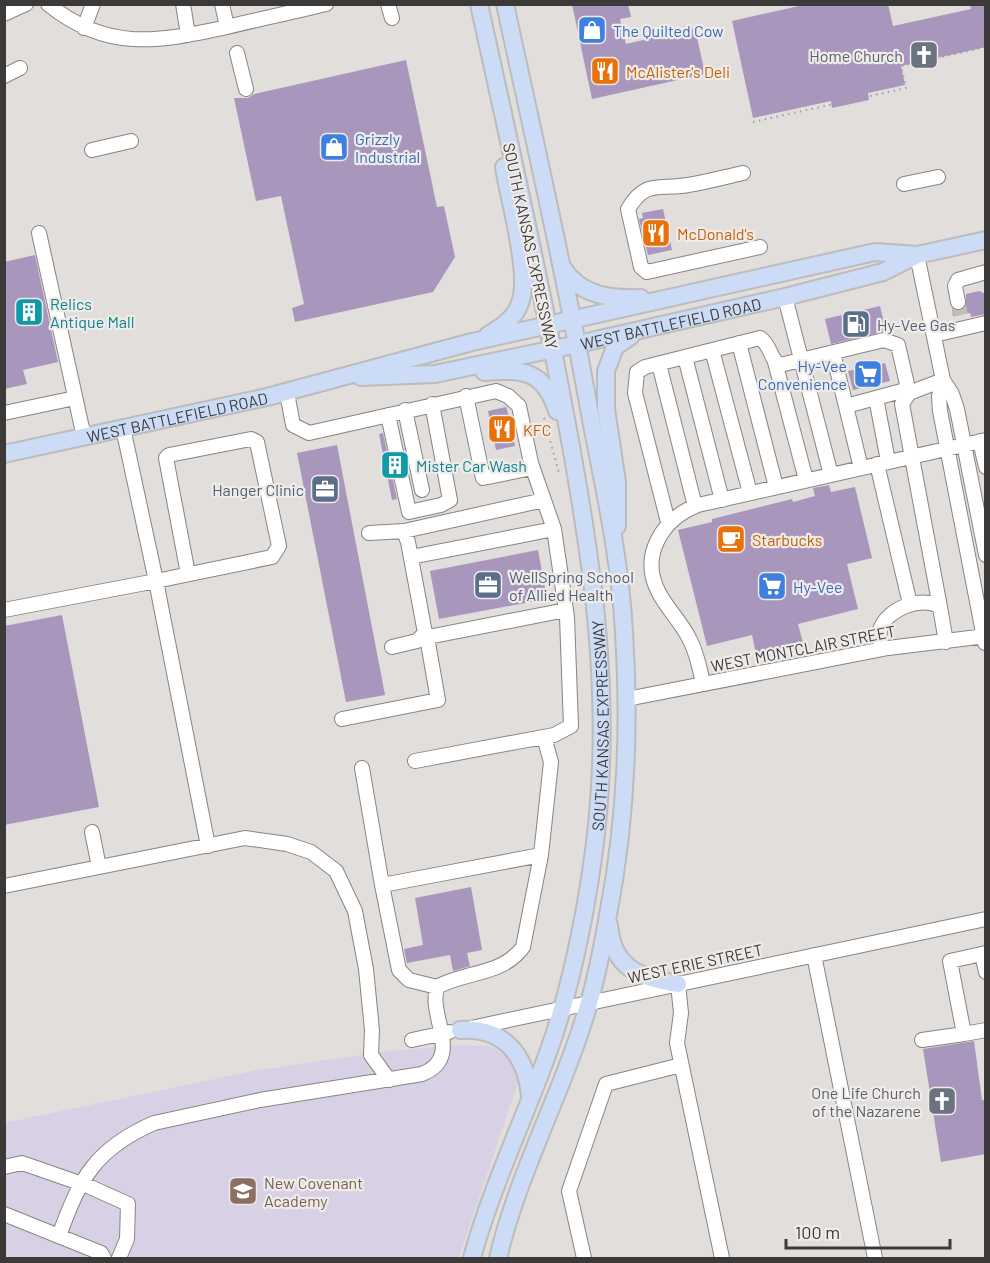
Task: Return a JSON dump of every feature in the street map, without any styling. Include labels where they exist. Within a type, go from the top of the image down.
[{"type":"main road","name":"SOUTH KANSAS EXPRESSWAY","points":[[472,1258],[493,1191],[530,1099],[561,1009],[593,858],[601,751],[601,650],[584,512],[553,349],[479,4]]},
{"type":"main road","name":"SOUTH KANSAS EXPRESSWAY","points":[[498,1258],[522,1180],[589,1003],[608,915],[619,849],[624,790],[627,699],[624,631],[615,551],[578,344],[505,4]]},
{"type":"main road","points":[[472,342],[508,322],[517,310],[522,295],[523,274],[504,165],[503,113]]},
{"type":"main road","name":"WEST BATTLEFIELD ROAD","points":[[348,378],[435,374],[578,344],[785,297],[883,272],[917,255],[986,240]]},
{"type":"main road","name":"WEST BATTLEFIELD ROAD","points":[[4,454],[286,393],[348,378],[376,366],[472,342],[875,252],[917,255]]},
{"type":"main road","points":[[562,268],[571,280],[582,288],[607,296],[646,298],[701,291]]},
{"type":"main road","points":[[615,551],[617,482],[606,409],[606,371],[615,347],[645,329]]},
{"type":"main road","points":[[435,374],[517,371],[540,380],[549,391],[557,410],[584,512]]},
{"type":"main road","points":[[608,915],[611,940],[621,961],[641,975],[678,984]]},
{"type":"main road","points":[[459,1030],[488,1032],[509,1046],[527,1072],[530,1099]]},
{"type":"street","points":[[4,14],[26,4]]},
{"type":"street","points":[[48,4],[84,28],[130,40],[162,40],[326,4]]},
{"type":"street","points":[[84,28],[93,4]]},
{"type":"street","points":[[183,4],[188,35]]},
{"type":"street","points":[[222,4],[227,27]]},
{"type":"street","points":[[256,4],[259,19]]},
{"type":"street","points":[[237,53],[246,89]]},
{"type":"street","points":[[4,76],[20,68]]},
{"type":"street","points":[[92,150],[131,141]]},
{"type":"street","points":[[743,173],[686,186],[661,185],[646,189],[636,195],[628,209],[630,221],[641,267],[647,272],[760,248]]},
{"type":"street","points":[[904,184],[938,177]]},
{"type":"street","points":[[39,233],[84,437]]},
{"type":"street","points":[[917,255],[943,380],[940,404],[947,448],[985,639]]},
{"type":"street","points":[[961,315],[955,286],[958,280],[986,272]]},
{"type":"street","points":[[785,297],[831,474]]},
{"type":"street","points":[[934,335],[961,315]]},
{"type":"street","points":[[961,315],[986,323]]},
{"type":"street","points":[[668,522],[634,382],[637,372],[659,364],[760,338],[766,342],[775,363],[806,480]]},
{"type":"street","points":[[775,363],[780,365],[892,341],[898,345],[909,391],[902,404],[946,642]]},
{"type":"street","points":[[739,343],[776,487]]},
{"type":"street","points":[[712,350],[750,493]]},
{"type":"street","points":[[833,352],[861,468]]},
{"type":"street","points":[[685,357],[722,500]]},
{"type":"street","points":[[659,364],[694,507]]},
{"type":"street","points":[[846,406],[909,391],[943,380]]},
{"type":"street","points":[[943,380],[952,394],[986,555]]},
{"type":"street","points":[[286,393],[293,425],[309,433],[496,391],[508,396],[519,406],[532,468],[554,529],[566,610],[571,726],[544,737],[415,761]]},
{"type":"street","points":[[466,396],[483,478],[532,468]]},
{"type":"street","points":[[4,414],[75,398]]},
{"type":"street","points":[[876,398],[883,463],[910,604]]},
{"type":"street","points":[[388,415],[409,512],[441,505],[450,500],[432,404]]},
{"type":"street","points":[[405,410],[422,490]]},
{"type":"street","points":[[123,428],[156,581],[208,846]]},
{"type":"street","points":[[4,610],[156,581],[272,557],[277,553],[279,546],[257,442],[251,439],[169,455],[166,458],[188,574]]},
{"type":"street","points":[[703,684],[697,653],[659,593],[652,574],[652,557],[658,538],[668,522],[694,507],[983,441],[986,467]]},
{"type":"street","points":[[369,533],[404,531],[544,500]]},
{"type":"street","points":[[411,557],[554,529]]},
{"type":"street","points":[[342,719],[438,700],[404,531]]},
{"type":"street","points":[[881,649],[880,631],[886,620],[910,604],[927,602],[940,607]]},
{"type":"street","points":[[392,647],[425,638],[566,610]]},
{"type":"street","name":"WEST MONTCLAIR STREET","points":[[627,699],[881,649],[985,639]]},
{"type":"street","points":[[362,768],[399,970],[409,980],[437,987],[446,981],[488,971],[516,957],[523,947],[541,855],[550,762],[544,737]]},
{"type":"street","points":[[92,832],[99,867]]},
{"type":"street","points":[[4,886],[245,838],[287,844],[311,852],[336,871],[355,911],[366,969],[372,1030],[371,1055],[389,1080]]},
{"type":"street","points":[[382,885],[541,855]]},
{"type":"street","name":"WEST ERIE STREET","points":[[412,1040],[986,918]]},
{"type":"street","points":[[964,1034],[950,961],[984,953],[986,972]]},
{"type":"street","points":[[814,955],[875,1258]]},
{"type":"street","points":[[678,984],[681,1013],[677,1042],[722,1258]]},
{"type":"street","points":[[59,1236],[80,1183],[107,1151],[133,1133],[154,1123],[260,1100],[389,1080],[431,1071],[440,1063],[442,1034],[435,1003],[437,987]]},
{"type":"street","points":[[922,1040],[986,1030]]},
{"type":"street","points":[[584,1258],[569,1191],[606,1084],[681,1065]]},
{"type":"street","points":[[4,1167],[22,1163],[80,1183],[128,1204],[127,1239],[119,1258]]},
{"type":"street","points":[[4,1214],[101,1253],[104,1258]]},
{"type":"path","points":[[753,122],[906,88],[901,66],[986,47]]},
{"type":"path","points":[[544,418],[559,473]]},
{"type":"shaded area","name":"New Covenant Academy","points":[[465,1045],[491,1046],[511,1060],[518,1082],[459,1258],[5,1258],[4,1123],[253,1071],[388,1051]]},
{"type":"building","points":[[572,4],[628,4],[631,17],[620,19],[626,44],[695,28],[705,74],[592,99]]},
{"type":"building","points":[[808,4],[888,4],[893,26],[971,9],[970,4],[986,4],[986,47],[901,66],[905,85],[868,93],[869,100],[832,108],[831,101],[753,118],[732,21]]},
{"type":"building","name":"Grizzly Industrial","points":[[406,60],[437,207],[444,206],[455,257],[433,292],[295,322],[292,308],[304,304],[281,196],[256,201],[234,98],[248,98],[254,94]]},
{"type":"building","points":[[663,209],[672,250],[648,255],[639,219],[643,218],[642,213]]},
{"type":"building","name":"Relics Antique Mall","points":[[35,255],[58,362],[23,370],[27,384],[4,389],[4,262]]},
{"type":"building","points":[[979,291],[986,294],[986,314],[971,317],[970,313],[953,316],[952,308],[960,311],[966,306],[966,294]]},
{"type":"building","points":[[880,306],[886,331],[831,344],[825,319]]},
{"type":"building","points":[[885,363],[890,381],[853,390],[848,371]]},
{"type":"building","points":[[506,407],[514,432],[512,432],[515,446],[496,450],[488,411]]},
{"type":"building","points":[[383,433],[397,499],[392,500],[379,434]]},
{"type":"building","points":[[337,445],[385,695],[346,702],[297,453]]},
{"type":"building","name":"Hy-Vee","points":[[829,485],[831,492],[855,487],[872,558],[847,564],[858,609],[798,624],[803,643],[756,654],[752,635],[707,646],[678,530],[792,499],[793,502],[815,496],[813,488]]},
{"type":"building","name":"WellSpring School of Allied Health","points":[[538,550],[547,599],[439,619],[430,571]]},
{"type":"building","points":[[62,615],[99,807],[4,825],[4,626]]},
{"type":"building","points":[[471,887],[482,950],[467,953],[470,966],[453,971],[450,955],[407,963],[404,949],[423,945],[415,898]]},
{"type":"building","points":[[974,1041],[982,1100],[986,1100],[986,1154],[941,1162],[923,1049]]},
{"type":"tunnel","points":[[958,302],[961,315]]},
{"type":"place","name":"The Quilted Cow","points":[[592,30]]},
{"type":"place","name":"Home Church","points":[[924,55]]},
{"type":"place","name":"McAlister's Deli","points":[[605,71]]},
{"type":"place","name":"Grizzly Industrial","points":[[334,147]]},
{"type":"place","name":"McDonald's","points":[[656,233]]},
{"type":"place","name":"Relics Antique Mall","points":[[29,312]]},
{"type":"place","name":"Hy-Vee Gas","points":[[856,324]]},
{"type":"place","name":"Hy-Vee Convenience","points":[[868,374]]},
{"type":"place","name":"KFC","points":[[502,429]]},
{"type":"place","name":"Mister Car Wash","points":[[395,465]]},
{"type":"place","name":"Hanger Clinic","points":[[325,489]]},
{"type":"place","name":"Starbucks","points":[[731,539]]},
{"type":"place","name":"WellSpring School of Allied Health","points":[[488,585]]},
{"type":"place","name":"Hy-Vee","points":[[772,586]]},
{"type":"place","name":"One Life Church of the Nazarene","points":[[942,1101]]},
{"type":"place","name":"New Covenant Academy","points":[[243,1191]]}]
